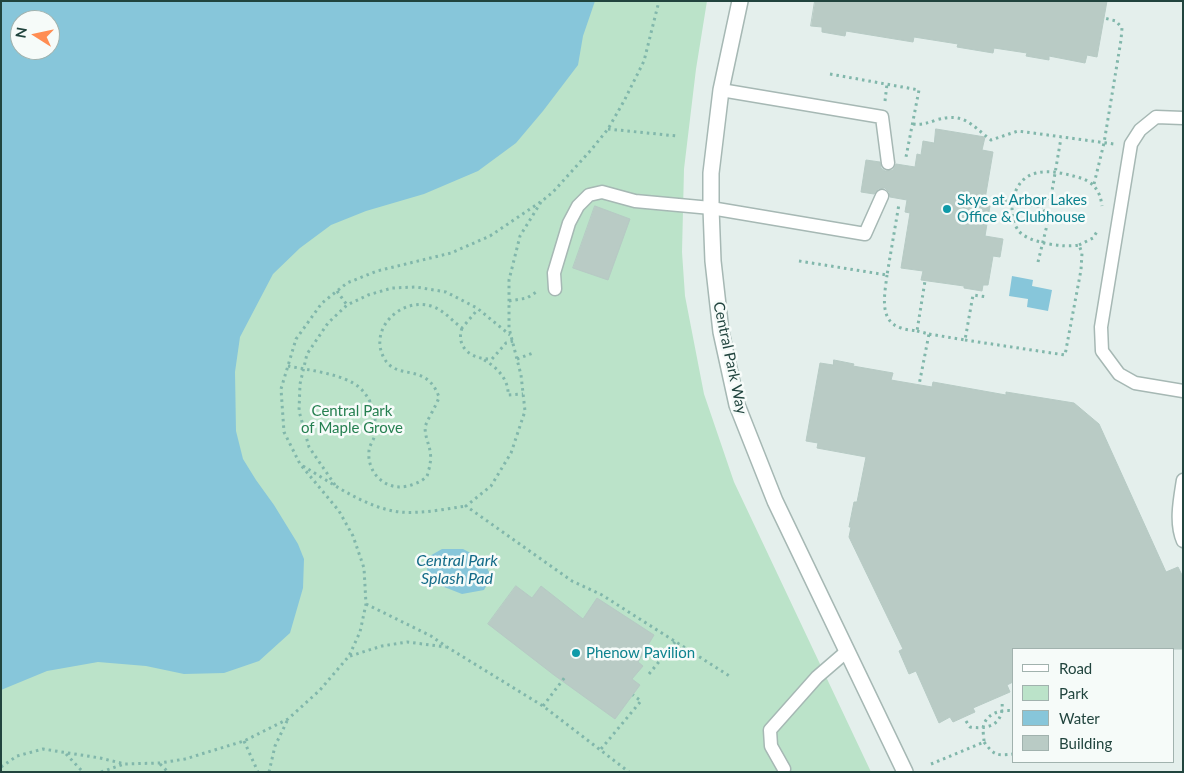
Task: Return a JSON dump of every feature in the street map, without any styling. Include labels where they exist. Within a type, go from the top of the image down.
[{"type":"street","name":"Central Park Way","points":[[740,1],[721,90],[711,173],[713,261],[722,332],[737,405],[775,501],[905,772]]},
{"type":"lane","points":[[721,90],[882,117],[888,163]]},
{"type":"lane","points":[[1183,118],[1156,117],[1140,130],[1130,146],[1101,327],[1102,351],[1119,374],[1135,383],[1183,391]]},
{"type":"lane","points":[[555,286],[554,273],[569,223],[578,206],[589,195],[602,192],[635,201],[711,208],[865,234],[882,196]]},
{"type":"lane","points":[[1183,480],[1179,504],[1179,533],[1183,541]]},
{"type":"lane","points":[[784,769],[771,746],[770,730],[817,677],[846,652]]},
{"type":"path","points":[[1,767],[18,756],[43,749],[125,764],[160,763],[185,759],[244,741],[288,719],[320,690],[350,656],[360,632],[366,604],[364,568],[353,536],[339,511],[300,464],[284,432],[281,389],[296,339],[322,303],[347,283],[377,271],[451,253],[475,243],[490,236],[553,192],[608,129],[624,101],[644,61],[659,1]]},
{"type":"path","points":[[1094,184],[1104,143],[1122,40],[1122,28],[1116,20],[1104,18]]},
{"type":"path","points":[[913,124],[920,125],[953,116],[970,123],[990,140],[1018,131],[1130,146]]},
{"type":"path","points":[[608,129],[677,136]]},
{"type":"path","points":[[1038,262],[1048,221],[1043,207],[1051,196],[1061,138]]},
{"type":"path","points":[[1100,222],[1093,238],[1072,247],[1044,242],[1019,231],[1013,221],[1011,207],[1018,184],[1036,172],[1049,171],[1084,179],[1094,184],[1099,192],[1102,208]]},
{"type":"path","points":[[985,197],[1043,207]]},
{"type":"path","points":[[900,199],[884,300],[884,308],[889,318],[899,328],[1065,355],[1081,270],[1082,253],[1079,245]]},
{"type":"path","points":[[300,464],[335,485],[375,505],[400,512],[440,510],[466,506],[491,486],[511,453],[525,411],[521,375],[509,328],[509,280],[520,236],[542,201]]},
{"type":"path","points":[[799,261],[888,276]]},
{"type":"path","points":[[917,331],[925,281]]},
{"type":"path","points":[[509,301],[527,298],[543,288],[555,286]]},
{"type":"path","points":[[335,485],[309,447],[299,411],[300,384],[307,354],[328,323],[347,305],[368,295],[392,288],[416,287],[446,292],[478,309],[511,336]]},
{"type":"path","points":[[337,291],[347,305]]},
{"type":"path","points":[[965,340],[973,295],[987,297]]},
{"type":"path","points":[[288,366],[348,380],[360,388],[372,403],[375,418],[375,434],[369,450],[370,466],[376,476],[385,483],[395,487],[404,487],[417,483],[427,475],[432,456],[425,427],[440,398],[435,386],[427,377],[391,367],[384,358],[380,345],[382,330],[397,311],[409,305],[430,306],[439,310],[462,328]]},
{"type":"path","points":[[478,309],[462,328],[460,333],[461,342],[473,357],[491,364],[503,377],[508,395],[523,394]]},
{"type":"path","points":[[919,385],[929,334]]},
{"type":"path","points":[[483,360],[492,358],[506,343],[512,341]]},
{"type":"path","points":[[517,359],[533,353]]},
{"type":"path","points":[[466,506],[572,581],[602,595],[730,678]]},
{"type":"path","points":[[366,604],[431,636],[447,648],[543,706],[629,772]]},
{"type":"path","points":[[649,674],[675,641]]},
{"type":"path","points":[[350,656],[382,646],[407,642],[447,648]]},
{"type":"path","points":[[543,706],[565,677]]},
{"type":"path","points":[[601,750],[641,701],[633,695]]},
{"type":"path","points":[[966,721],[970,727],[984,729],[998,721],[1003,711],[1002,701]]},
{"type":"path","points":[[1012,711],[1003,711],[989,716],[983,725],[984,742],[992,752],[1000,755],[1012,754]]},
{"type":"path","points":[[269,772],[276,746],[288,719]]},
{"type":"path","points":[[244,741],[258,772]]},
{"type":"path","points":[[931,764],[984,742]]},
{"type":"path","points":[[66,753],[83,772]]},
{"type":"path","points":[[160,763],[168,772]]},
{"type":"path","points":[[101,772],[125,764]]},
{"type":"green space","name":"Central Park of Maple Grove","points":[[1,1],[707,1],[696,69],[684,169],[682,252],[685,296],[704,394],[734,482],[871,772],[1,772]]},
{"type":"water","points":[[1,1],[595,1],[583,36],[578,65],[516,143],[478,171],[424,194],[366,211],[331,225],[300,248],[273,274],[240,337],[235,372],[236,431],[243,459],[298,544],[304,559],[303,588],[290,633],[259,661],[224,673],[184,674],[146,666],[98,662],[47,671],[1,690]]},
{"type":"water","points":[[1012,276],[1033,280],[1032,286],[1052,290],[1048,311],[1027,307],[1028,299],[1009,296]]},
{"type":"water","name":"Central Park Splash Pad","points":[[442,549],[463,549],[484,560],[491,577],[484,590],[462,594],[439,585],[427,572],[428,557]]},
{"type":"building","points":[[815,1],[1107,1],[1097,57],[1087,55],[1085,63],[1049,56],[1049,60],[1026,56],[1027,53],[994,48],[993,53],[957,47],[958,44],[914,37],[913,42],[846,31],[845,36],[822,32],[822,27],[811,26]]},
{"type":"building","name":"Skye at Arbor Lakes Office & Clubhouse","points":[[936,129],[985,137],[982,150],[993,152],[984,205],[990,206],[985,236],[1003,239],[1000,257],[993,256],[988,285],[983,285],[982,291],[964,288],[964,286],[921,280],[923,271],[901,268],[910,213],[905,212],[907,200],[890,197],[889,192],[885,188],[878,189],[874,194],[861,192],[866,160],[880,162],[881,168],[885,171],[893,170],[896,164],[915,167],[917,154],[921,155],[923,141],[934,143]]},
{"type":"building","points":[[595,206],[630,219],[608,280],[573,268]]},
{"type":"building","points":[[834,360],[854,364],[853,366],[893,373],[891,380],[932,387],[933,382],[1006,395],[1006,392],[1074,403],[1099,424],[1166,572],[1178,567],[1183,577],[1183,649],[1012,648],[1012,682],[1007,685],[1010,692],[973,708],[975,712],[953,722],[950,717],[939,723],[916,671],[909,674],[899,651],[903,649],[849,537],[854,502],[857,502],[866,457],[817,448],[818,443],[806,441],[820,363],[833,365]]},
{"type":"building","name":"Phenow Pavilion","points":[[516,586],[532,598],[541,586],[583,619],[597,598],[654,635],[638,662],[643,666],[632,679],[640,685],[615,719],[488,624]]},
{"type":"place","name":"Skye at Arbor Lakes Office & Clubhouse","points":[[947,209]]},
{"type":"place","name":"Phenow Pavilion","points":[[576,653]]}]
